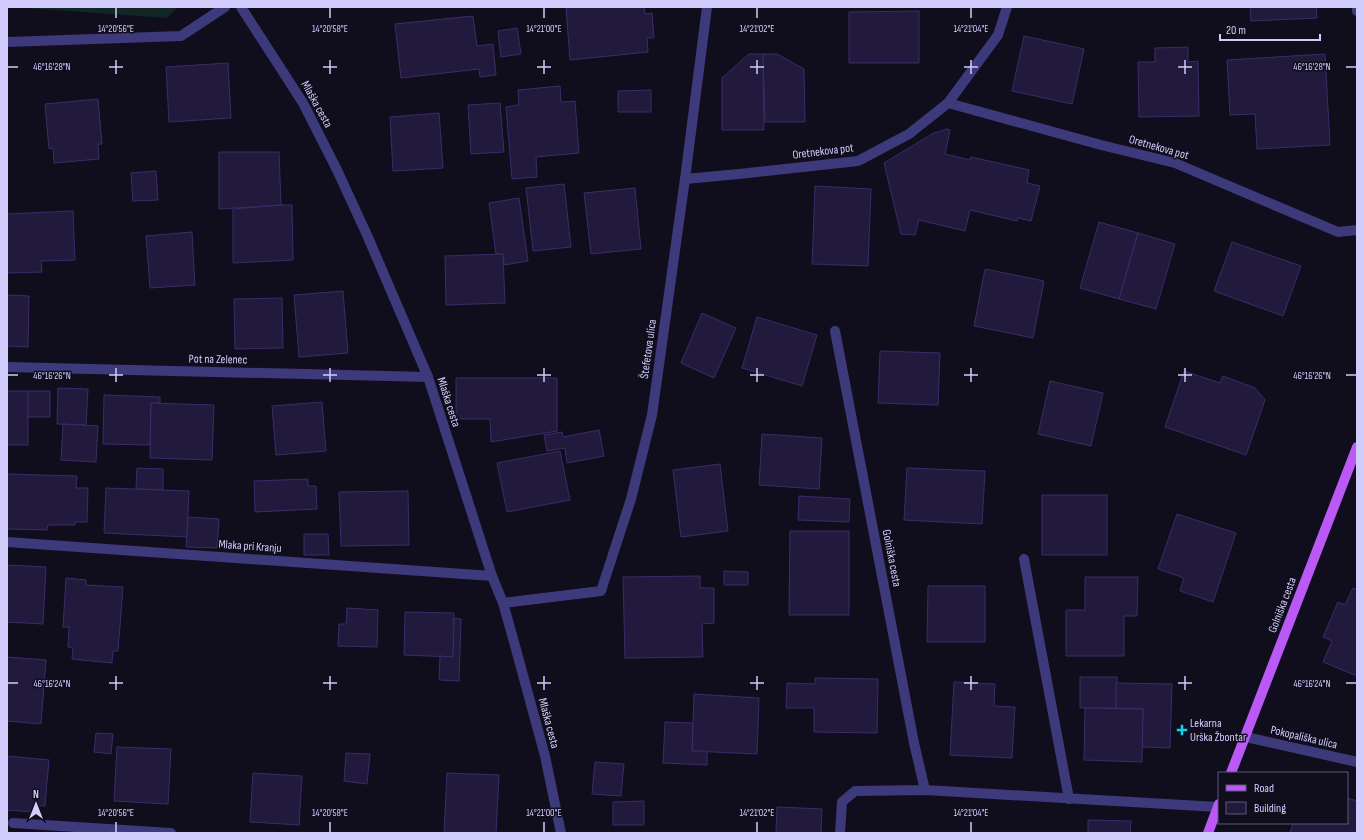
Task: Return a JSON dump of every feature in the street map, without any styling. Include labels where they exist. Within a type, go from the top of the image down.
[{"type":"main road","name":"Golniška cesta","points":[[1231,772],[1357,447]]},
{"type":"main road","points":[[1208,833],[1218,806]]},
{"type":"street","points":[[7,42],[182,36],[225,7]]},
{"type":"street","name":"Mlaška cesta","points":[[241,7],[303,103],[337,170],[367,235],[428,377],[502,603],[545,756],[561,833]]},
{"type":"street","name":"Štefetova ulica","points":[[502,603],[601,591],[631,499],[652,415],[707,7]]},
{"type":"street","name":"Oretnekova pot","points":[[685,179],[858,161],[909,134],[948,103],[998,35],[1007,7]]},
{"type":"street","points":[[1356,7],[1357,11]]},
{"type":"street","name":"Oretnekova pot","points":[[948,103],[1101,145],[1175,163],[1338,232],[1357,230]]},
{"type":"street","name":"Golniška cesta","points":[[835,331],[914,743],[926,790]]},
{"type":"street","name":"Pot na Zelenec","points":[[7,367],[428,377]]},
{"type":"street","name":"Mlaka pri Kranju","points":[[7,542],[492,576]]},
{"type":"street","points":[[1024,558],[1069,799]]},
{"type":"street","name":"Pokopališka ulica","points":[[1246,737],[1357,762]]},
{"type":"street","points":[[840,833],[842,802],[855,791],[926,790],[1218,806]]},
{"type":"street","points":[[13,823],[171,833]]},
{"type":"green space","points":[[12,7],[178,7],[167,18]]},
{"type":"building","points":[[644,7],[645,14],[652,13],[654,38],[647,38],[648,52],[570,60],[566,8]]},
{"type":"building","points":[[1250,7],[1316,7],[1317,18],[1251,21]]},
{"type":"building","points":[[919,11],[919,63],[849,63],[849,12]]},
{"type":"building","points":[[473,16],[477,46],[493,44],[496,75],[480,77],[479,69],[401,78],[395,24]]},
{"type":"building","points":[[517,28],[521,54],[501,57],[498,31]]},
{"type":"building","points":[[1024,36],[1084,49],[1072,104],[1012,91]]},
{"type":"building","points":[[1188,47],[1188,62],[1198,61],[1199,116],[1139,117],[1138,62],[1155,62],[1155,48]]},
{"type":"building","points":[[749,54],[763,54],[764,130],[722,130],[722,78]]},
{"type":"building","points":[[763,54],[777,54],[804,69],[805,122],[765,122]]},
{"type":"building","points":[[1325,54],[1330,145],[1257,149],[1255,114],[1230,115],[1227,60]]},
{"type":"building","points":[[228,63],[231,118],[169,122],[166,67]]},
{"type":"building","points":[[560,86],[561,102],[575,101],[579,153],[536,157],[537,177],[512,179],[506,107],[519,105],[518,90]]},
{"type":"building","points":[[651,90],[651,112],[618,112],[618,91]]},
{"type":"building","points":[[98,99],[102,144],[98,144],[99,159],[54,163],[53,148],[49,149],[45,104]]},
{"type":"building","points":[[500,103],[504,152],[471,154],[468,105]]},
{"type":"building","points":[[439,113],[443,168],[393,171],[390,117]]},
{"type":"building","points":[[947,129],[950,130],[945,154],[970,160],[971,157],[1029,170],[1027,183],[1040,186],[1031,221],[1018,218],[1017,221],[970,210],[965,231],[919,220],[915,235],[901,234],[884,163],[934,133]]},
{"type":"building","points":[[219,152],[279,152],[281,205],[219,209]]},
{"type":"building","points":[[156,171],[158,200],[133,201],[131,173]]},
{"type":"building","points":[[564,184],[571,247],[533,251],[526,188]]},
{"type":"building","points":[[815,186],[871,189],[868,266],[812,264]]},
{"type":"building","points":[[635,188],[641,249],[591,254],[584,193]]},
{"type":"building","points":[[519,198],[528,261],[504,265],[503,254],[496,254],[489,203]]},
{"type":"building","points":[[292,205],[293,260],[233,263],[233,209]]},
{"type":"building","points":[[73,211],[75,260],[41,261],[42,272],[7,273],[7,214]]},
{"type":"building","points":[[1099,222],[1138,233],[1119,299],[1080,288]]},
{"type":"building","points":[[192,232],[195,285],[150,288],[146,236]]},
{"type":"building","points":[[1138,233],[1175,244],[1156,309],[1119,299]]},
{"type":"building","points":[[1232,242],[1301,266],[1283,316],[1214,291]]},
{"type":"building","points":[[503,254],[505,303],[446,305],[445,256]]},
{"type":"building","points":[[985,269],[1044,281],[1033,338],[974,326]]},
{"type":"building","points":[[343,291],[348,353],[299,357],[294,295]]},
{"type":"building","points":[[7,295],[29,296],[28,347],[7,346]]},
{"type":"building","points":[[282,298],[283,348],[235,349],[234,299]]},
{"type":"building","points":[[702,313],[736,328],[714,378],[681,363]]},
{"type":"building","points":[[757,317],[817,335],[802,386],[742,368]]},
{"type":"building","points":[[880,351],[940,353],[938,405],[878,403]]},
{"type":"building","points":[[1184,371],[1220,383],[1223,376],[1255,388],[1265,400],[1246,455],[1165,427]]},
{"type":"building","points":[[456,378],[557,378],[557,431],[491,442],[490,419],[456,419]]},
{"type":"building","points":[[1050,381],[1103,393],[1091,446],[1038,434]]},
{"type":"building","points":[[58,388],[88,389],[86,425],[57,424]]},
{"type":"building","points":[[7,391],[28,391],[28,445],[7,445]]},
{"type":"building","points":[[28,391],[50,391],[50,417],[28,417]]},
{"type":"building","points":[[104,395],[160,397],[160,403],[151,403],[150,445],[103,444]]},
{"type":"building","points":[[322,402],[326,451],[276,455],[272,406]]},
{"type":"building","points":[[151,403],[214,405],[212,460],[150,458]]},
{"type":"building","points":[[63,424],[98,426],[96,462],[61,460]]},
{"type":"building","points":[[599,430],[604,456],[567,463],[565,448],[547,451],[544,435],[562,432],[563,437]]},
{"type":"building","points":[[762,434],[822,438],[819,489],[759,485]]},
{"type":"building","points":[[560,451],[570,500],[507,512],[497,463]]},
{"type":"building","points":[[720,464],[728,531],[681,537],[673,470]]},
{"type":"building","points":[[137,468],[163,469],[163,490],[136,489]]},
{"type":"building","points":[[907,468],[985,471],[982,524],[904,520]]},
{"type":"building","points":[[7,474],[77,476],[76,488],[88,488],[87,522],[75,522],[75,525],[48,525],[47,530],[7,529]]},
{"type":"building","points":[[308,479],[308,486],[316,486],[317,509],[255,512],[254,481]]},
{"type":"building","points":[[106,488],[189,491],[187,537],[104,533]]},
{"type":"building","points":[[408,491],[409,545],[341,546],[339,492]]},
{"type":"building","points":[[1042,495],[1107,495],[1107,555],[1042,555]]},
{"type":"building","points":[[799,496],[850,499],[849,522],[798,520]]},
{"type":"building","points":[[1177,514],[1236,533],[1213,602],[1180,591],[1184,578],[1158,569]]},
{"type":"building","points":[[188,517],[219,519],[217,548],[186,547]]},
{"type":"building","points":[[790,531],[849,531],[849,615],[789,615]]},
{"type":"building","points":[[304,534],[328,534],[329,555],[304,555]]},
{"type":"building","points":[[7,565],[46,567],[43,624],[7,622]]},
{"type":"building","points":[[724,571],[748,572],[748,585],[724,585]]},
{"type":"building","points":[[700,576],[700,588],[714,588],[714,623],[702,624],[703,657],[625,658],[623,577]]},
{"type":"building","points":[[1085,577],[1138,577],[1137,616],[1124,616],[1124,656],[1066,656],[1066,610],[1085,610]]},
{"type":"building","points":[[66,578],[86,580],[86,585],[123,587],[118,651],[113,651],[112,663],[72,659],[73,648],[68,647],[69,627],[63,627]]},
{"type":"building","points":[[928,586],[985,586],[985,642],[927,642]]},
{"type":"building","points":[[1353,588],[1357,590],[1357,676],[1323,662],[1332,641],[1323,637],[1338,602],[1345,605]]},
{"type":"building","points":[[347,608],[378,610],[377,647],[338,646],[339,624],[346,624]]},
{"type":"building","points":[[405,612],[454,613],[453,657],[404,655]]},
{"type":"building","points":[[454,618],[461,619],[459,681],[439,680],[440,656],[453,657]]},
{"type":"building","points":[[7,657],[46,660],[41,724],[7,721]]},
{"type":"building","points":[[1080,677],[1117,677],[1116,708],[1080,708]]},
{"type":"building","points":[[815,678],[878,679],[877,733],[814,732],[814,708],[786,708],[787,683],[815,684]]},
{"type":"building","points":[[954,682],[995,684],[994,706],[1015,707],[1012,758],[950,755]]},
{"type":"building","points":[[1116,683],[1172,684],[1170,748],[1142,747],[1143,709],[1116,708]]},
{"type":"building","points":[[694,694],[759,698],[757,754],[692,751]]},
{"type":"building","points":[[1085,708],[1143,709],[1142,762],[1084,760]]},
{"type":"building","points":[[665,722],[693,723],[692,751],[707,751],[707,765],[663,763]]},
{"type":"building","points":[[96,733],[113,734],[111,754],[94,752]]},
{"type":"building","points":[[117,747],[171,749],[168,804],[114,801]]},
{"type":"building","points":[[346,753],[370,754],[367,784],[344,781]]},
{"type":"building","points":[[7,756],[49,760],[45,806],[35,805],[34,812],[7,810]]},
{"type":"building","points":[[595,762],[624,764],[621,796],[592,794]]},
{"type":"building","points":[[253,773],[302,776],[299,825],[250,822]]},
{"type":"building","points":[[447,773],[499,775],[496,833],[444,833]]},
{"type":"building","points":[[1348,798],[1357,801],[1357,833],[1290,833],[1293,824],[1348,824]]},
{"type":"building","points":[[644,801],[644,825],[613,825],[613,802]]},
{"type":"building","points":[[777,807],[822,809],[821,833],[776,833]]},
{"type":"building","points":[[1088,820],[1131,821],[1130,833],[1088,833]]},
{"type":"place","name":"Lekarna Urška Žbontar","points":[[1182,730]]}]
